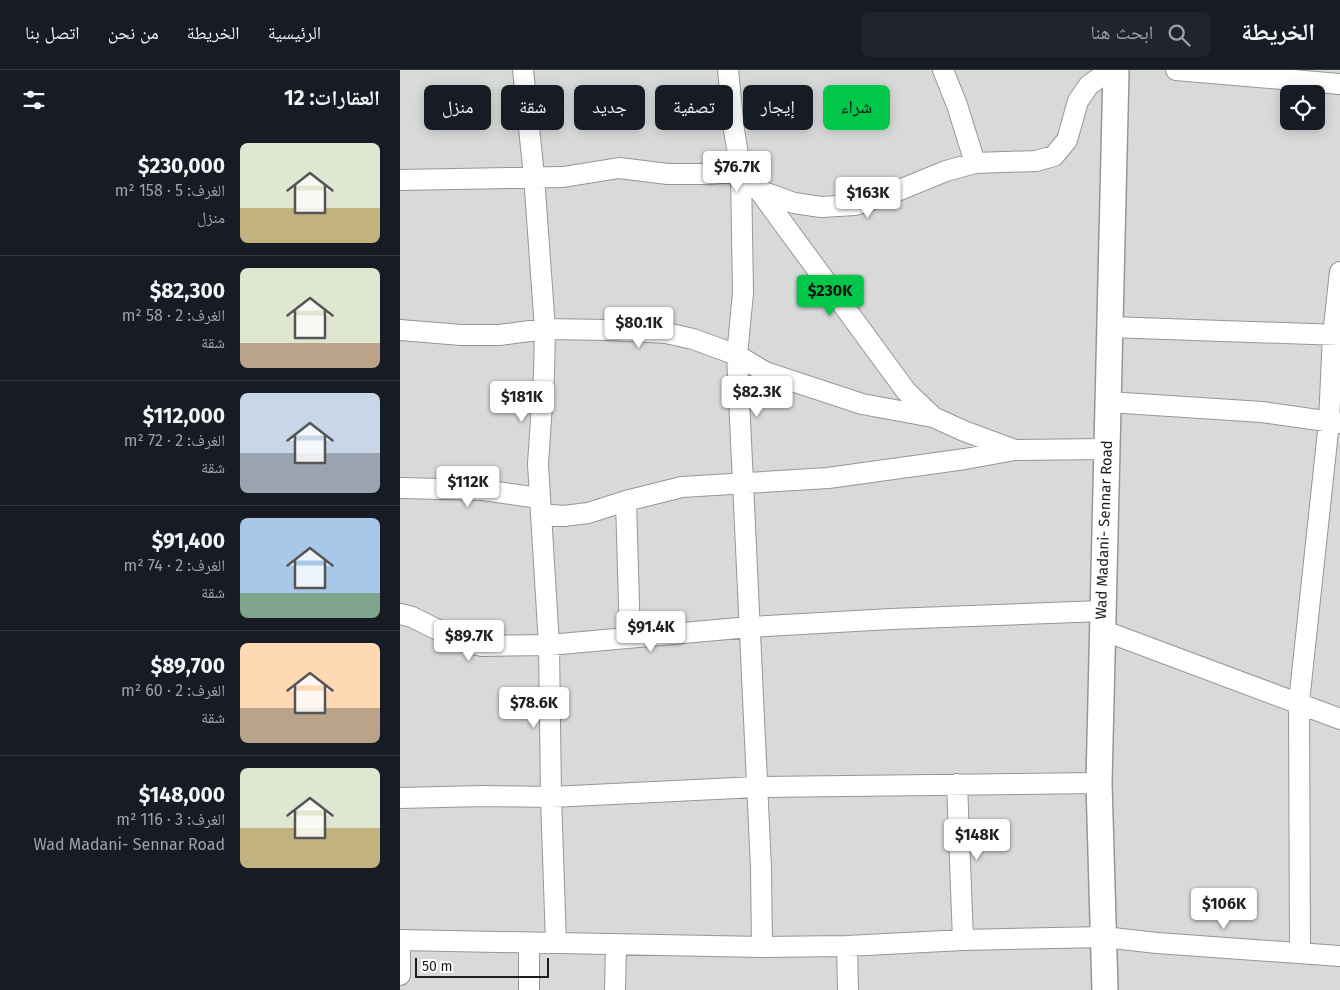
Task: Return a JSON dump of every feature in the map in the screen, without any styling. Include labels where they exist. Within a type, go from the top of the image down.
[{"type":"street","points":[[523,70],[534,176],[544,330],[544,374],[538,464],[549,645],[551,797],[556,943]]},
{"type":"street","points":[[728,70],[734,130],[741,172],[743,293],[737,355],[757,787],[762,947]]},
{"type":"street","points":[[943,70],[957,105],[975,163]]},
{"type":"street","points":[[1176,70],[1340,84]]},
{"type":"street","points":[[758,190],[794,203],[821,206],[856,205],[975,163],[1036,161],[1054,156],[1067,140],[1078,101],[1089,85],[1099,78],[1116,71]]},
{"type":"street","name":"Wad Madani- Sennar Road","points":[[1105,990],[1099,783],[1116,71]]},
{"type":"street","points":[[400,180],[581,175],[619,168],[668,174],[741,172],[758,190],[906,391],[933,417]]},
{"type":"street","points":[[1300,954],[1299,702],[1334,422],[1340,272]]},
{"type":"street","points":[[1109,327],[1337,335]]},
{"type":"street","points":[[400,330],[470,335],[499,335],[544,330],[609,330],[666,333],[693,339],[737,355],[766,372],[804,386],[862,404],[933,417],[1015,450]]},
{"type":"street","points":[[1108,402],[1262,412],[1334,422]]},
{"type":"street","points":[[400,488],[483,490],[540,506],[564,516],[588,513],[682,487],[828,478],[1015,450],[1106,450]]},
{"type":"street","points":[[626,501],[630,636]]},
{"type":"street","points":[[400,614],[412,617],[460,641],[482,646],[549,645],[630,636],[891,619],[1102,621],[1340,718]]},
{"type":"street","points":[[400,798],[551,797],[757,787],[1099,783]]},
{"type":"street","points":[[956,784],[963,940]]},
{"type":"street","points":[[400,975],[400,940],[762,947],[1104,937],[1340,956]]},
{"type":"street","points":[[529,990],[530,943]]},
{"type":"street","points":[[615,990],[616,945]]},
{"type":"street","points":[[847,946],[848,990]]},
{"type":"shaded area","points":[[400,70],[1340,70],[1340,990],[400,990]]}]
